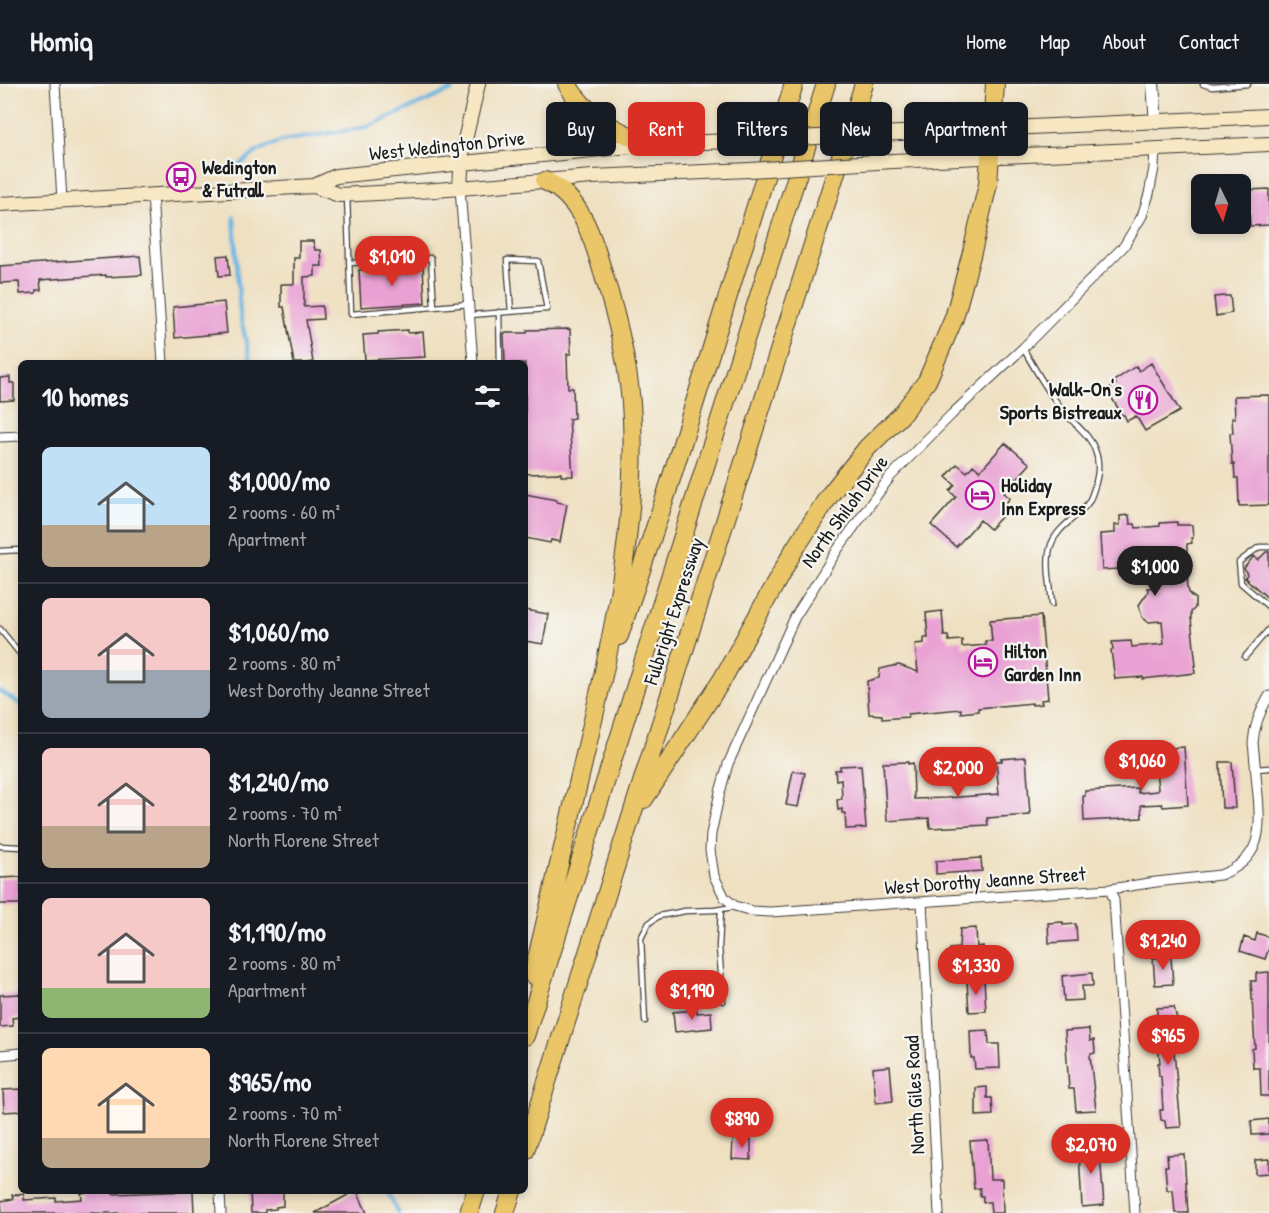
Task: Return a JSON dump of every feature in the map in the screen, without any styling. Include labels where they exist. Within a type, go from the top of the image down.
[{"type":"highway","points":[[567,84],[592,114],[616,132],[628,136]]},
{"type":"highway","points":[[600,691],[663,505],[794,84]]},
{"type":"highway","name":"Fulbright Expressway","points":[[528,1027],[826,84]]},
{"type":"highway","name":"Fulbright Expressway","points":[[528,1142],[864,84]]},
{"type":"highway","points":[[994,102],[995,84]]},
{"type":"highway","points":[[631,818],[722,680],[794,550],[829,496],[867,448],[901,416],[927,381],[954,318],[988,184],[989,156]]},
{"type":"highway","points":[[528,995],[600,691],[623,568],[630,510],[632,418],[618,325],[593,240],[572,200],[559,187],[545,181]]},
{"type":"highway","points":[[469,1213],[475,1194]]},
{"type":"highway","points":[[505,1213],[511,1194]]},
{"type":"main road","points":[[460,188],[461,163],[478,84]]},
{"type":"main road","name":"West Wedington Drive","points":[[1028,128],[1269,116]]},
{"type":"main road","name":"West Wedington Drive","points":[[705,142],[904,133]]},
{"type":"main road","name":"West Wedington Drive","points":[[1028,154],[1269,144]]},
{"type":"main road","name":"West Wedington Drive","points":[[0,204],[314,186],[336,176],[628,146]]},
{"type":"main road","name":"West Wedington Drive","points":[[314,186],[339,195],[680,172],[989,156]]},
{"type":"street","points":[[55,84],[62,200]]},
{"type":"street","points":[[1153,84],[1156,123]]},
{"type":"street","name":"North Shiloh Drive","points":[[725,898],[714,876],[710,850],[720,792],[728,764],[795,617],[845,540],[890,477],[1114,258],[1134,230],[1149,194],[1155,148]]},
{"type":"street","points":[[460,188],[473,360]]},
{"type":"street","points":[[152,194],[163,360]]},
{"type":"street","points":[[0,437],[18,436]]},
{"type":"street","points":[[1256,769],[1254,731],[1261,710],[1269,696]]},
{"type":"street","name":"West Dorothy Jeanne Street","points":[[725,898],[735,906],[752,911],[771,912],[1110,889],[1220,875],[1230,872],[1246,860],[1257,841],[1260,829],[1256,769]]},
{"type":"street","points":[[1110,889],[1114,900],[1136,1213]]},
{"type":"street","name":"North Giles Road","points":[[922,902],[939,1213]]},
{"type":"street","points":[[0,1055],[18,1053]]},
{"type":"street","points":[[220,1194],[221,1213]]},
{"type":"lane","points":[[1203,84],[1212,87],[1248,84]]},
{"type":"lane","points":[[347,194],[351,314],[375,309],[469,304]]},
{"type":"lane","points":[[350,263],[431,258],[434,307]]},
{"type":"lane","points":[[407,259],[408,268]]},
{"type":"lane","points":[[389,260],[390,268]]},
{"type":"lane","points":[[470,315],[547,309],[538,261],[507,260],[511,311]]},
{"type":"lane","points":[[372,262],[372,269]]},
{"type":"lane","points":[[499,312],[500,360]]},
{"type":"lane","points":[[1023,348],[1035,371],[1066,414],[1089,438],[1098,461],[1098,476],[1088,502],[1052,542],[1050,571],[1052,604]]},
{"type":"lane","points":[[1269,547],[1259,547],[1239,562],[1241,583],[1269,607]]},
{"type":"lane","points":[[0,551],[18,550]]},
{"type":"lane","points":[[0,629],[18,651]]},
{"type":"lane","points":[[1245,657],[1269,629]]},
{"type":"lane","points":[[1256,769],[1269,768]]},
{"type":"lane","points":[[0,846],[18,847]]},
{"type":"lane","points":[[645,1021],[641,938],[649,922],[659,916],[685,911],[735,906]]},
{"type":"lane","points":[[721,909],[719,947],[723,1000]]},
{"type":"building","points":[[1269,189],[1269,225],[1251,226],[1251,190]]},
{"type":"building","points":[[299,241],[313,241],[315,250],[321,250],[322,266],[315,266],[315,276],[304,277],[304,307],[322,306],[323,319],[306,320],[313,360],[293,360],[284,307],[281,307],[281,284],[294,284],[294,258],[299,258]]},
{"type":"building","points":[[228,255],[230,275],[219,276],[217,256]]},
{"type":"building","points":[[140,256],[142,275],[40,280],[41,290],[36,290],[36,293],[20,294],[19,282],[0,283],[0,266]]},
{"type":"building","points":[[423,267],[425,303],[361,307],[359,270]]},
{"type":"building","points":[[1230,296],[1232,313],[1216,316],[1214,297]]},
{"type":"building","points":[[224,302],[227,333],[175,338],[173,307]]},
{"type":"building","points":[[570,329],[571,354],[567,354],[568,388],[573,388],[574,418],[569,419],[573,476],[561,476],[561,473],[528,474],[528,360],[505,360],[504,333],[527,333],[527,330]]},
{"type":"building","points":[[408,330],[408,333],[423,332],[425,357],[365,360],[363,335]]},
{"type":"building","name":"Walk-On's Sports Bistreaux","points":[[1151,363],[1180,411],[1145,431],[1136,416],[1127,421],[1107,390],[1116,384],[1114,381],[1136,366],[1139,371]]},
{"type":"building","points":[[10,377],[10,383],[14,383],[14,400],[0,401],[0,378]]},
{"type":"building","points":[[1269,395],[1269,505],[1239,506],[1238,478],[1235,478],[1234,464],[1232,464],[1230,433],[1233,433],[1232,418],[1235,418],[1234,396]]},
{"type":"building","name":"Holiday Inn Express","points":[[1005,443],[1030,464],[1004,493],[1010,498],[1002,508],[1006,512],[990,529],[980,520],[956,547],[931,525],[956,497],[950,491],[955,485],[946,477],[957,464],[967,472],[973,465],[980,471]]},
{"type":"building","points":[[528,495],[567,504],[560,542],[551,540],[550,543],[528,539]]},
{"type":"building","points":[[1129,515],[1130,524],[1135,524],[1136,528],[1177,522],[1177,525],[1192,525],[1192,543],[1187,544],[1186,555],[1188,589],[1190,595],[1195,598],[1195,608],[1191,612],[1191,619],[1195,673],[1143,679],[1143,677],[1115,679],[1112,642],[1131,641],[1132,647],[1164,644],[1162,621],[1148,622],[1142,617],[1139,605],[1148,592],[1147,588],[1159,587],[1158,566],[1139,568],[1140,575],[1119,576],[1118,569],[1102,570],[1100,534],[1115,533],[1115,525],[1120,525],[1120,516]]},
{"type":"building","points":[[1269,552],[1269,599],[1245,578],[1247,574],[1244,568],[1254,556],[1258,560]]},
{"type":"building","points":[[528,611],[548,614],[543,644],[528,642]]},
{"type":"building","name":"Hilton Garden Inn","points":[[942,611],[944,636],[948,636],[949,641],[962,640],[962,647],[986,645],[985,641],[992,641],[990,620],[1041,616],[1048,699],[1041,700],[1042,704],[978,708],[978,711],[961,713],[961,709],[882,719],[882,715],[869,714],[867,681],[879,678],[880,669],[893,666],[899,665],[918,672],[915,644],[924,643],[924,638],[928,638],[926,613]]},
{"type":"building","points":[[1184,747],[1188,805],[1163,807],[1162,804],[1141,805],[1142,818],[1084,821],[1083,796],[1085,796],[1085,791],[1138,788],[1138,793],[1157,791],[1154,752],[1159,749]]},
{"type":"building","points":[[1026,757],[1030,815],[987,818],[988,825],[930,828],[929,818],[887,821],[883,763],[913,763],[914,799],[946,798],[999,794],[996,761]]},
{"type":"building","points":[[1220,762],[1232,762],[1235,808],[1222,808]]},
{"type":"building","points":[[861,765],[866,828],[846,829],[845,813],[842,813],[842,809],[838,810],[837,800],[842,799],[841,779],[836,780],[835,770],[840,770],[840,766]]},
{"type":"building","points":[[793,771],[805,773],[798,807],[786,805]]},
{"type":"building","points":[[981,858],[982,871],[936,874],[936,861]]},
{"type":"building","points":[[18,877],[18,904],[0,904],[0,878]]},
{"type":"building","points":[[1063,922],[1063,925],[1076,924],[1077,941],[1049,943],[1048,923]]},
{"type":"building","points":[[976,928],[977,947],[983,946],[984,962],[951,964],[950,949],[959,948],[960,929]]},
{"type":"building","points":[[1257,933],[1269,937],[1269,948],[1265,959],[1240,951],[1244,937],[1255,941]]},
{"type":"building","points":[[1171,957],[1173,984],[1155,985],[1153,958]]},
{"type":"building","points":[[1269,972],[1269,1096],[1261,1096],[1260,1068],[1253,1068],[1252,1049],[1255,1048],[1251,981],[1256,981],[1256,973]]},
{"type":"building","points":[[1092,973],[1093,986],[1082,986],[1083,1000],[1064,1001],[1062,976]]},
{"type":"building","points":[[984,980],[986,1011],[969,1012],[967,981]]},
{"type":"building","points":[[18,994],[18,1017],[12,1018],[13,1026],[0,1027],[0,995]]},
{"type":"building","points":[[1174,1007],[1178,1023],[1175,1024],[1177,1040],[1173,1040],[1181,1127],[1166,1128],[1165,1121],[1161,1120],[1160,1110],[1163,1110],[1155,1015],[1157,1015],[1157,1008]]},
{"type":"building","points":[[697,1010],[697,1013],[711,1012],[712,1028],[675,1032],[673,1012]]},
{"type":"building","points":[[1089,1029],[1090,1041],[1094,1040],[1095,1053],[1090,1056],[1096,1110],[1076,1111],[1074,1089],[1069,1089],[1065,1031]]},
{"type":"building","points":[[988,1030],[989,1044],[999,1044],[1000,1068],[975,1069],[974,1058],[971,1058],[970,1031]]},
{"type":"building","points":[[890,1066],[893,1101],[876,1103],[873,1068]]},
{"type":"building","points":[[987,1087],[987,1098],[992,1098],[993,1115],[976,1116],[976,1088]]},
{"type":"building","points":[[18,1089],[18,1111],[4,1112],[3,1090]]},
{"type":"building","points":[[1269,1119],[1269,1134],[1252,1135],[1251,1121]]},
{"type":"building","points":[[733,1139],[751,1139],[751,1160],[732,1159]]},
{"type":"building","points":[[988,1140],[990,1179],[1002,1179],[1003,1213],[991,1213],[990,1202],[983,1202],[980,1188],[974,1189],[970,1141]]},
{"type":"building","points":[[1099,1142],[1104,1205],[1082,1207],[1080,1144]]},
{"type":"building","points":[[1184,1154],[1188,1213],[1175,1213],[1173,1190],[1167,1190],[1165,1166],[1168,1166],[1167,1155]]},
{"type":"building","points":[[1269,1159],[1269,1173],[1255,1174],[1255,1160]]},
{"type":"building","points":[[24,1194],[24,1200],[82,1199],[81,1194],[193,1194],[194,1213],[2,1213],[1,1201],[13,1199],[12,1195]]},
{"type":"building","points":[[250,1194],[283,1194],[283,1206],[265,1210],[265,1213],[251,1213]]},
{"type":"building","points":[[350,1194],[358,1194],[367,1213],[315,1213]]},
{"type":"waterway","points":[[233,170],[258,151],[282,141],[367,127],[452,90]]},
{"type":"waterway","points":[[234,217],[240,315],[250,360]]},
{"type":"waterway","points":[[0,691],[18,703]]},
{"type":"waterway","points":[[388,1194],[398,1213]]},
{"type":"place","name":"Wedington & Futrall","points":[[181,177]]},
{"type":"place","name":"Walk-On's Sports Bistreaux","points":[[1143,400]]},
{"type":"place","name":"Holiday Inn Express","points":[[980,495]]},
{"type":"place","name":"Hilton Garden Inn","points":[[983,662]]}]
